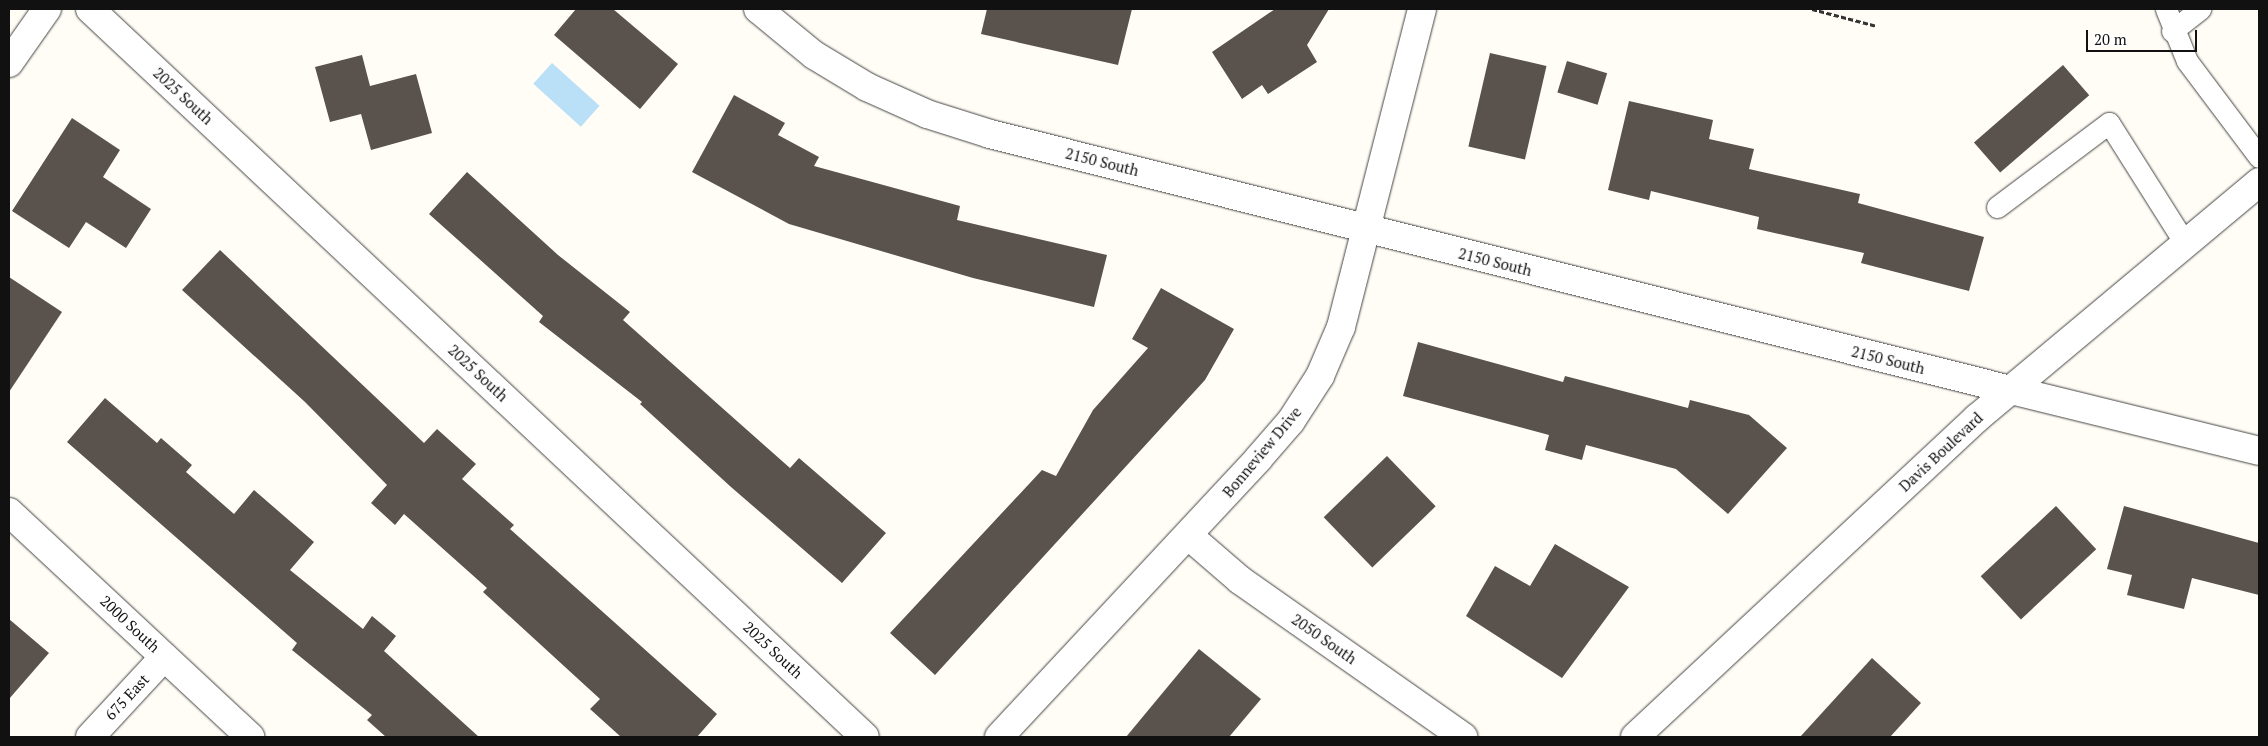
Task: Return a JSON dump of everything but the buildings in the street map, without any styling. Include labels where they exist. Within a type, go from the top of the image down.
[{"type":"street","points":[[9,62],[47,9]]},
{"type":"street","name":"2025 South","points":[[90,9],[865,737]]},
{"type":"street","name":"2150 South","points":[[758,9],[814,55],[866,87],[927,114],[990,134],[1367,230],[2259,451]]},
{"type":"street","name":"Bonneview Drive","points":[[999,737],[1189,536],[1291,421],[1320,376],[1340,327],[1367,230],[1422,9]]},
{"type":"street","name":"Davis Boulevard","points":[[1634,737],[2011,390],[2259,182]]},
{"type":"street","name":"2000 South","points":[[9,512],[250,737]]},
{"type":"street","name":"2050 South","points":[[1189,536],[1240,580],[1463,737]]},
{"type":"street","name":"675 East","points":[[90,737],[164,657]]},
{"type":"lane","points":[[2166,9],[2172,31],[2187,61],[2259,156]]},
{"type":"lane","points":[[2172,31],[2200,9]]},
{"type":"lane","points":[[1997,207],[2109,123],[2185,243]]},
{"type":"path","points":[[1812,9],[1877,26]]},
{"type":"water","points":[[552,63],[600,106],[581,127],[533,84]]}]
